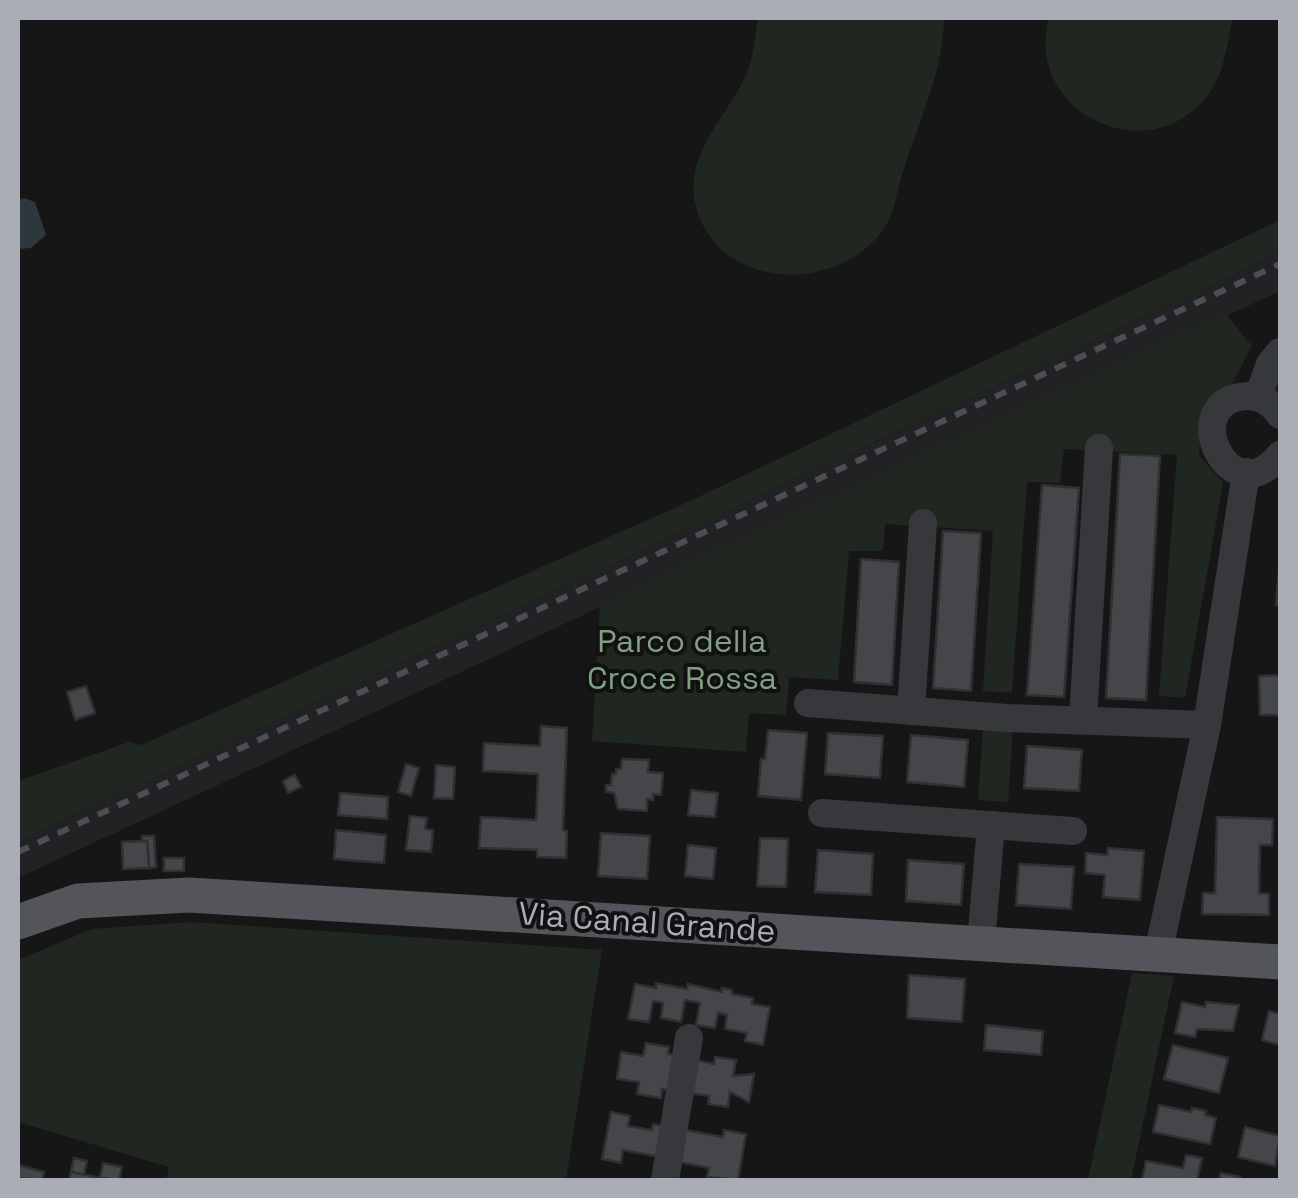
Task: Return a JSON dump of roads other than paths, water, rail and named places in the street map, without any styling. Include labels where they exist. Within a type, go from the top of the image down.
[{"type":"main road","name":"Via Canal Grande","points":[[18,922],[78,901],[189,896],[1280,962]]},
{"type":"street","points":[[1280,352],[1270,364],[1269,406],[1235,399],[1217,413],[1211,435],[1218,456],[1246,472],[1266,468],[1280,455]]},
{"type":"street","points":[[1083,720],[1099,448]]},
{"type":"street","points":[[1158,954],[1208,725],[1246,472]]},
{"type":"street","points":[[911,711],[923,523]]},
{"type":"street","points":[[808,703],[1208,725]]},
{"type":"street","points":[[822,813],[1073,831]]},
{"type":"street","points":[[981,943],[991,825]]},
{"type":"street","points":[[665,1180],[688,1038]]},
{"type":"railway","points":[[18,852],[1280,264]]},
{"type":"park label","name":"Parco della Croce Rossa","points":[[682,660]]}]
